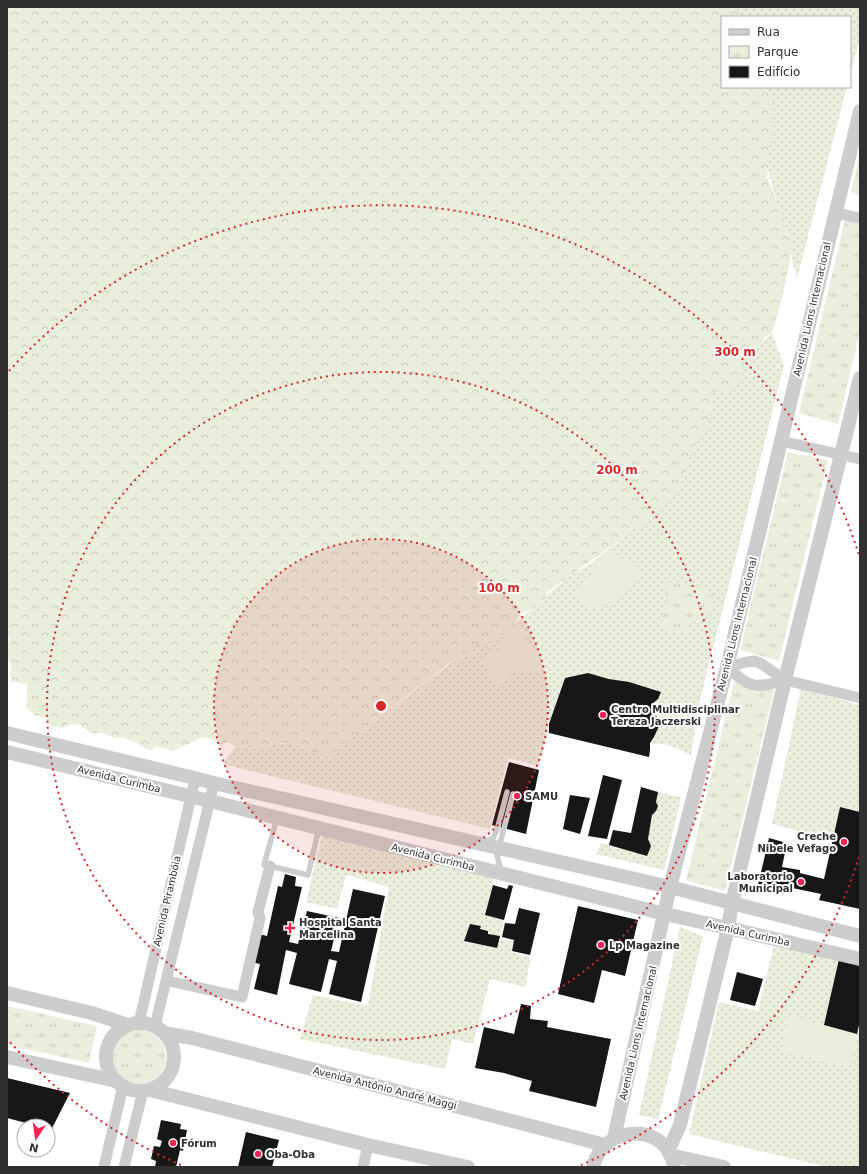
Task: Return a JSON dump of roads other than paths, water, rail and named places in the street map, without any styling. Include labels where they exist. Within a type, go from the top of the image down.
[{"type":"street","name":"Avenida Lions Internacional","points":[[610,1141],[665,914],[670,887],[727,667],[860,111]]},
{"type":"street","points":[[835,213],[860,218]]},
{"type":"street","points":[[671,1157],[728,928],[732,903],[785,680],[860,378]]},
{"type":"street","points":[[781,441],[860,459]]},
{"type":"street","points":[[785,680],[766,685],[751,684],[745,682],[727,667],[734,664],[754,661],[765,665],[785,680],[860,698]]},
{"type":"street","name":"Avenida Curimba","points":[[7,733],[182,774],[195,779],[670,887],[860,936]]},
{"type":"street","name":"Avenida Curimba","points":[[7,752],[192,796],[665,914],[860,960]]},
{"type":"street","name":"Avenida Pirambóia","points":[[134,1024],[195,779]]},
{"type":"street","name":"Avenida Pirambóia","points":[[160,1030],[214,783]]},
{"type":"street","points":[[173,982],[242,997],[260,918],[258,912],[270,866]]},
{"type":"street","name":"Avenida Antônio André Maggi","points":[[7,993],[134,1024],[147,1024],[160,1030],[610,1141],[624,1134],[644,1134],[661,1143],[671,1157],[724,1167]]},
{"type":"street","points":[[104,1167],[119,1084],[110,1072],[106,1063],[106,1053],[111,1039],[118,1031],[134,1024]]},
{"type":"street","points":[[7,1057],[119,1084],[136,1091],[146,1090],[157,1086],[164,1081],[169,1075],[174,1064],[174,1053],[171,1042],[160,1030]]},
{"type":"street","points":[[146,1090],[368,1145],[468,1167]]},
{"type":"street","points":[[124,1167],[146,1090]]},
{"type":"street","points":[[593,1167],[598,1154],[610,1141]]},
{"type":"street","points":[[363,1167],[368,1145]]},
{"type":"lane","points":[[472,842],[484,842],[493,838],[510,793],[497,855],[500,867],[510,876]]},
{"type":"lane","points":[[276,818],[264,865],[308,876],[319,828]]},
{"type":"place","name":"Centro Multidisciplinar Tereza Jaczerski","points":[[603,715]]},
{"type":"place","name":"SAMU","points":[[517,796]]},
{"type":"place","name":"Creche Nibele Vefago","points":[[844,842]]},
{"type":"place","name":"Laboratorio Municipal","points":[[801,882]]},
{"type":"place","name":"Hospital Santa Marcelina","points":[[290,928]]},
{"type":"place","name":"Lp Magazine","points":[[601,945]]},
{"type":"place","name":"Fórum","points":[[173,1143]]},
{"type":"place","name":"Oba-Oba","points":[[258,1154]]}]
